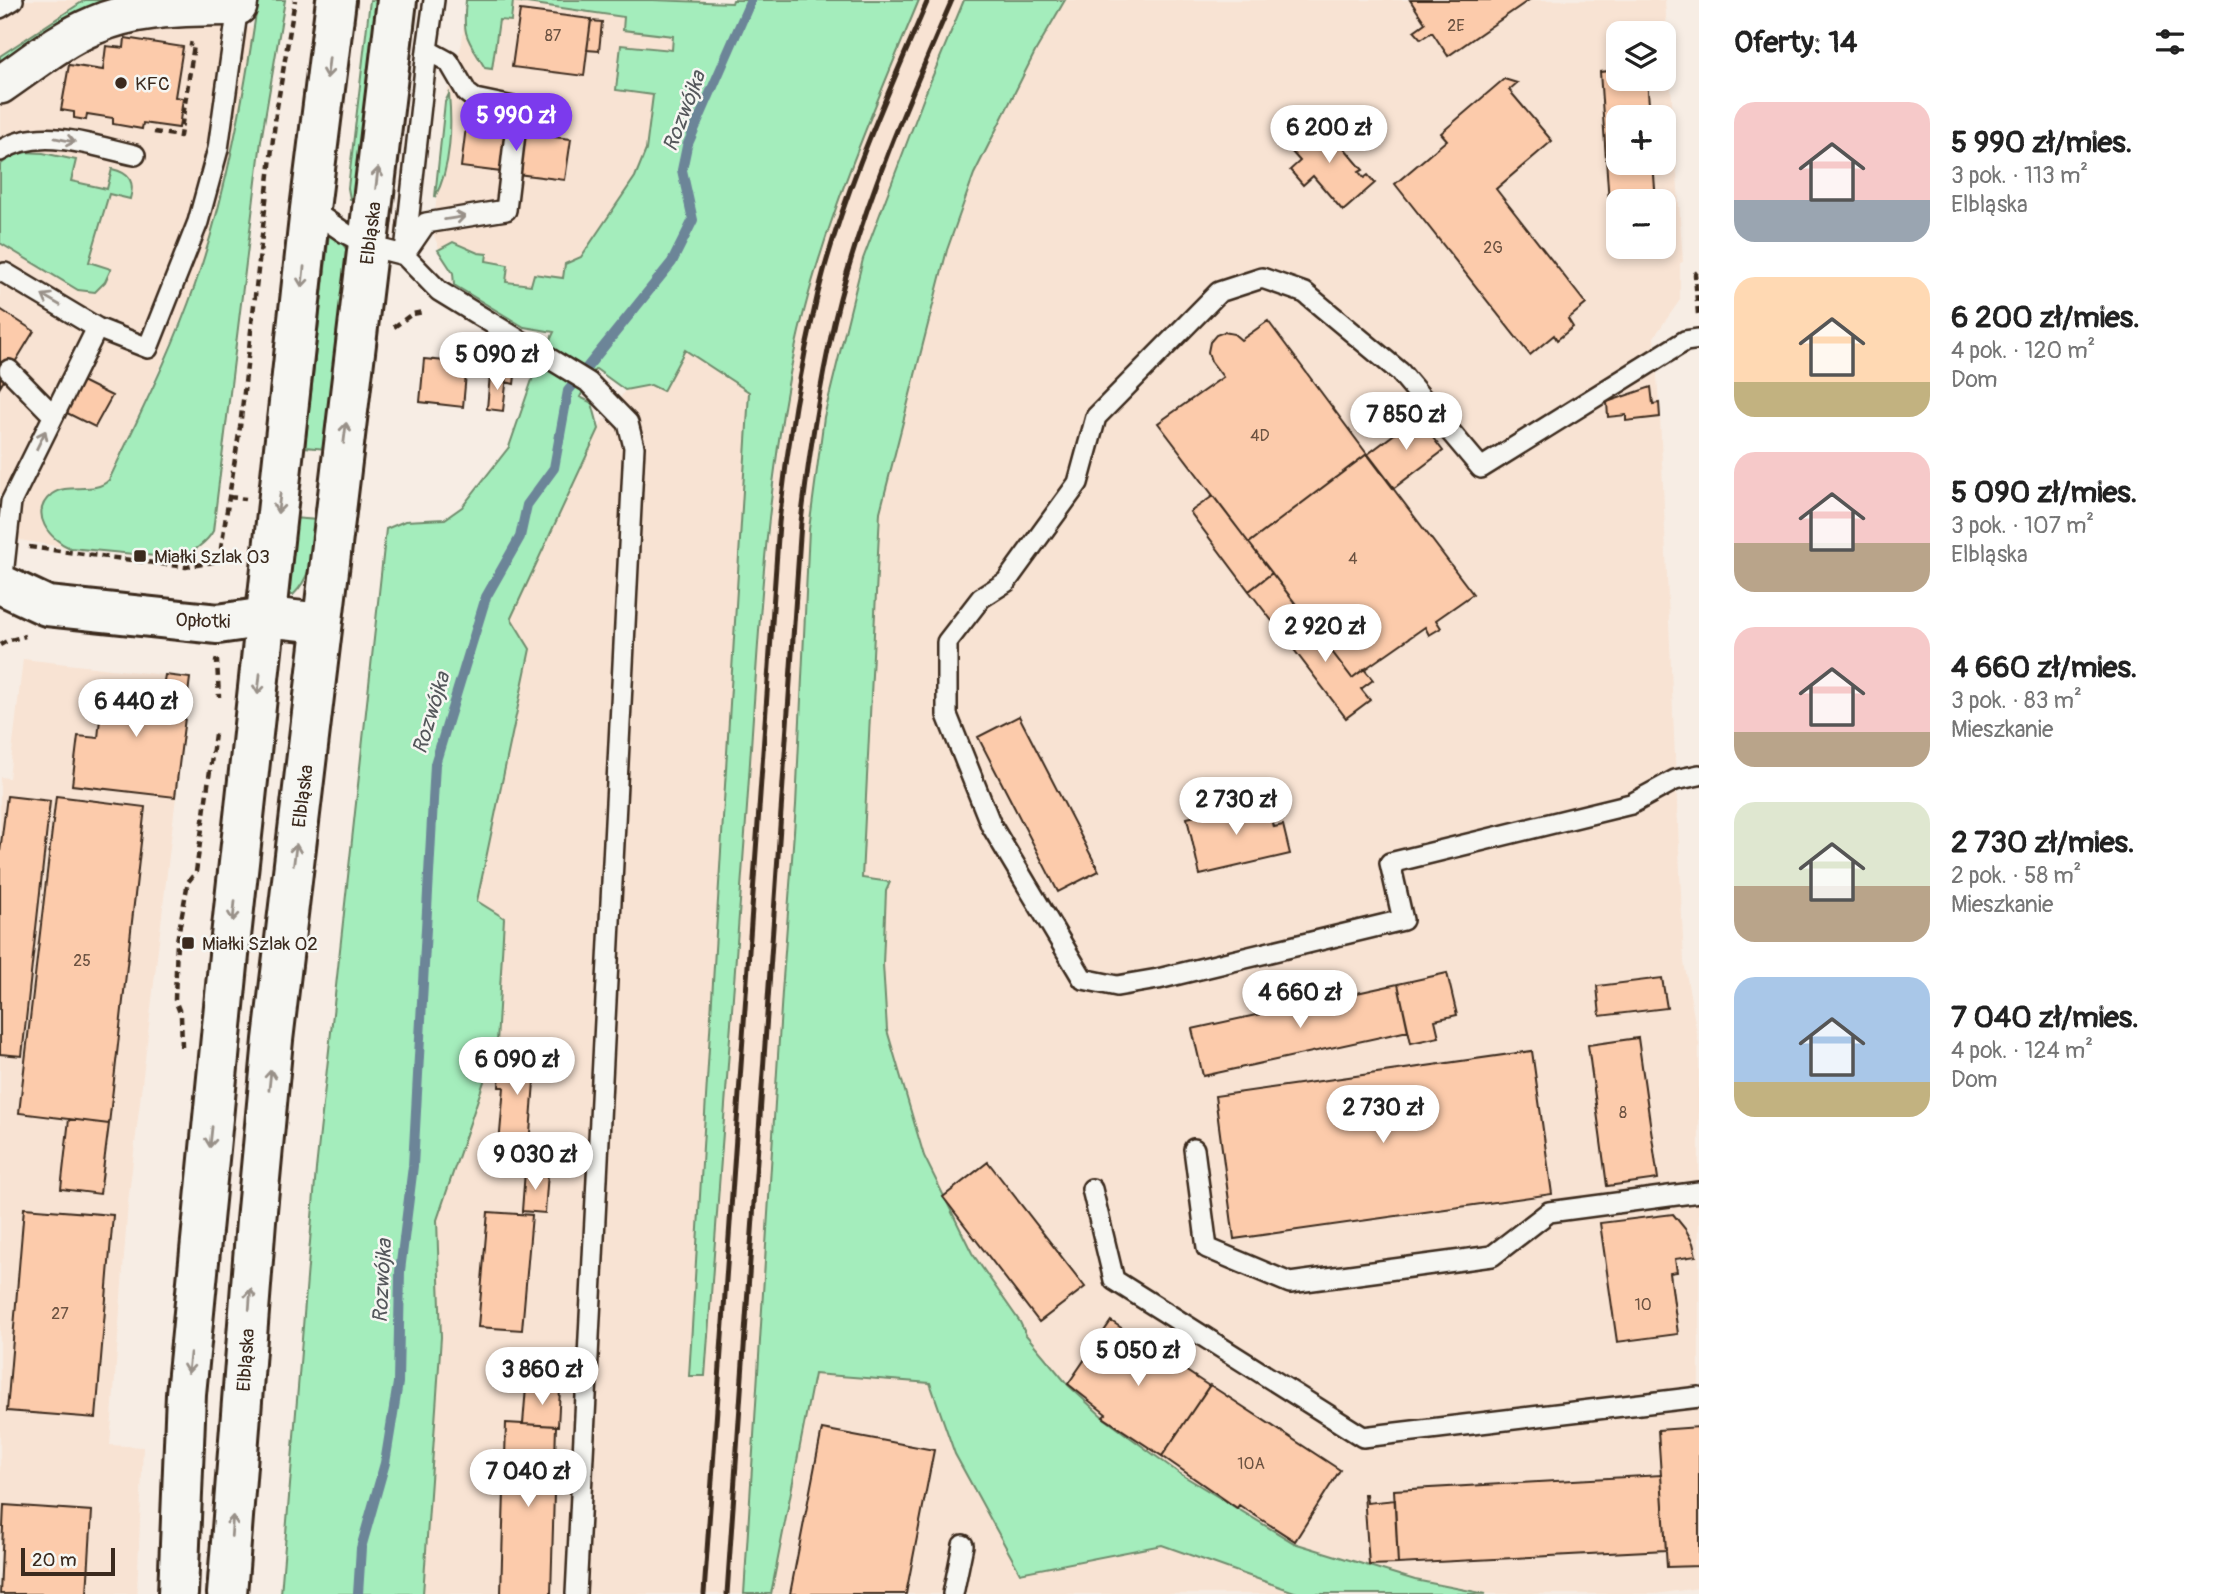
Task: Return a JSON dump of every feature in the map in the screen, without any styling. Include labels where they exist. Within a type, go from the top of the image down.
[{"type":"main road","points":[[178,1594],[186,1394],[229,955],[310,209],[336,0]]},
{"type":"main road","name":"Elbląska","points":[[227,1594],[273,1040],[322,622],[386,251],[397,0]]},
{"type":"main road","name":"Opłotki","points":[[1,586],[47,606],[218,624],[267,617],[322,622]]},
{"type":"street","points":[[0,85],[64,42],[94,25],[119,16],[144,11],[239,3]]},
{"type":"lane","points":[[0,8],[13,0]]},
{"type":"lane","points":[[386,251],[427,50],[434,0]]},
{"type":"lane","points":[[5,273],[97,328],[148,348],[198,222],[218,149],[239,3]]},
{"type":"lane","points":[[386,251],[426,223],[506,210],[518,108],[475,99],[467,93],[449,62],[427,50]]},
{"type":"lane","points":[[0,151],[25,140],[52,138],[135,155]]},
{"type":"lane","points":[[310,209],[345,233],[386,251],[439,291],[588,382],[628,423],[634,447],[576,1594]]},
{"type":"lane","points":[[1699,340],[1685,341],[1481,468],[1400,372],[1305,293],[1262,278],[1219,292],[1096,417],[1078,483],[1006,582],[981,598],[947,642],[947,715],[990,825],[1083,979],[1117,986],[1158,979],[1404,920],[1390,863],[1631,804],[1675,780],[1699,775]]},
{"type":"lane","points":[[1,586],[11,502],[97,328]]},
{"type":"lane","points":[[9,370],[53,415]]},
{"type":"lane","points":[[1194,1149],[1207,1248],[1290,1283],[1492,1256],[1549,1212],[1699,1192]]},
{"type":"lane","points":[[1092,1189],[1114,1280],[1363,1437],[1699,1397]]},
{"type":"lane","points":[[953,1594],[963,1545]]},
{"type":"path","points":[[6,544],[186,567],[219,561],[240,427],[276,113],[295,0]]},
{"type":"path","points":[[154,132],[180,136],[194,45],[183,43]]},
{"type":"path","points":[[184,104],[196,106]]},
{"type":"path","points":[[1699,271],[1695,274],[1699,325]]},
{"type":"path","points":[[217,661],[219,701]]},
{"type":"path","points":[[181,1014],[175,1000],[177,941],[188,882],[196,872],[216,727]]},
{"type":"shaded area","points":[[0,0],[85,0],[0,56]]},
{"type":"shaded area","points":[[466,0],[703,0],[722,3],[637,179],[563,310],[444,261],[433,233],[447,93],[462,43]]},
{"type":"shaded area","points":[[919,0],[964,0],[863,259],[824,417],[782,992],[744,1594],[423,1594],[441,1337],[437,1220],[497,1043],[504,918],[477,901],[530,649],[511,618],[604,418],[607,421],[625,390],[651,385],[685,349],[749,392],[689,1375],[732,1029],[757,663],[771,511],[789,378],[814,275],[855,155]]},
{"type":"shaded area","points":[[1065,0],[1665,0],[1666,21],[1606,21],[1606,91],[1671,91],[1672,105],[1606,105],[1606,175],[1676,175],[1676,160],[1683,262],[1680,263],[1680,300],[1654,337],[1660,417],[1684,962],[1699,1044],[1699,1588],[1655,1594],[1486,1594],[1415,1580],[1294,1543],[1179,1473],[1105,1419],[1068,1385],[1026,1335],[1020,1322],[972,1253],[924,1156],[887,1030],[883,964],[886,891],[890,882],[862,878],[880,512],[947,250],[974,174],[1036,50]]},
{"type":"shaded area","points":[[150,22],[187,22],[254,28],[224,193],[194,288],[109,480],[96,486],[72,488],[58,543],[70,548],[0,537],[0,105],[80,48]]},
{"type":"shaded area","points":[[23,659],[190,678],[128,1203],[110,1445],[143,1447],[137,1594],[0,1594],[0,777],[9,778]]},
{"type":"shaded area","points":[[814,1374],[930,1383],[955,1454],[1020,1573],[1162,1545],[1300,1594],[771,1594]]},
{"type":"green space","points":[[85,0],[118,0],[0,65],[0,56]]},
{"type":"green space","points":[[258,0],[285,0],[261,141],[213,531],[187,559],[70,548],[49,532],[44,525],[42,509],[45,501],[58,491],[96,487],[109,480],[176,335],[195,285],[225,180]]},
{"type":"green space","points":[[370,0],[378,0],[356,200],[350,199],[348,188]]},
{"type":"green space","points":[[466,0],[653,0],[732,3],[733,0],[919,0],[862,139],[827,234],[799,330],[780,432],[762,592],[705,1376],[689,1376],[749,392],[685,350],[663,391],[651,385],[625,390],[596,369],[594,371],[580,397],[592,403],[599,429],[511,618],[530,649],[477,901],[504,918],[497,1043],[437,1220],[441,1337],[423,1594],[281,1594],[316,1169],[386,529],[405,521],[445,519],[462,507],[509,447],[533,377],[554,332],[524,327],[454,285],[453,273],[438,250],[453,242],[487,254],[486,261],[508,265],[506,282],[531,285],[534,274],[563,278],[565,264],[581,257],[635,177],[646,150],[653,95],[616,90],[621,45],[672,50],[673,36],[623,30],[624,17],[513,1],[511,21],[499,20],[492,69],[485,68],[467,37]]},
{"type":"green space","points":[[964,0],[1065,0],[1036,50],[974,174],[947,250],[880,512],[862,878],[890,882],[886,891],[883,964],[887,1030],[924,1156],[972,1253],[1020,1322],[1026,1335],[1068,1385],[1105,1419],[1179,1473],[1294,1543],[1415,1580],[1486,1594],[1300,1594],[1162,1545],[1020,1573],[955,1454],[930,1383],[814,1374],[771,1594],[744,1594],[796,805],[809,529],[824,417],[863,259]]},
{"type":"green space","points":[[449,94],[449,147],[444,173],[435,197],[445,102]]},
{"type":"green space","points":[[22,152],[76,160],[71,181],[107,189],[112,169],[130,179],[130,199],[109,194],[89,262],[111,269],[105,282],[95,292],[78,290],[0,243],[0,165]]},
{"type":"green space","points":[[330,224],[348,252],[326,449],[305,447]]},
{"type":"green space","points":[[293,518],[317,520],[309,570],[293,595],[286,595]]},
{"type":"building","points":[[1410,0],[1529,0],[1448,56],[1432,32],[1421,39],[1414,31],[1425,23]]},
{"type":"building","points":[[520,10],[591,19],[584,76],[512,67]]},
{"type":"building","points":[[591,21],[602,22],[599,51],[587,50]]},
{"type":"building","name":"KFC","points":[[125,38],[183,47],[175,97],[183,98],[179,128],[143,123],[142,129],[113,124],[113,118],[87,114],[86,120],[74,118],[74,112],[61,110],[69,65],[103,70],[106,46],[124,48]]},
{"type":"building","points":[[1606,71],[1606,91],[1648,91],[1649,105],[1606,105],[1606,159],[1600,72]]},
{"type":"building","points":[[1504,79],[1517,83],[1509,90],[1552,141],[1496,189],[1586,304],[1568,319],[1573,327],[1557,340],[1554,335],[1530,355],[1395,184],[1447,140],[1441,133]]},
{"type":"building","points":[[1317,116],[1363,170],[1359,172],[1364,178],[1368,175],[1375,183],[1343,211],[1313,176],[1303,185],[1290,170],[1300,161],[1291,151],[1307,137],[1301,131]]},
{"type":"building","points":[[466,127],[571,139],[565,180],[461,167]]},
{"type":"building","points":[[1607,175],[1654,175],[1655,189],[1608,189]]},
{"type":"building","points":[[0,309],[34,331],[0,387]]},
{"type":"building","points":[[1268,321],[1367,454],[1249,543],[1158,423],[1223,377],[1208,352],[1210,342],[1216,335],[1224,332],[1234,334],[1241,340]]},
{"type":"building","points":[[493,356],[517,360],[514,384],[506,382],[507,376],[490,374]]},
{"type":"building","points":[[424,359],[467,363],[463,407],[420,402]]},
{"type":"building","points":[[490,374],[507,376],[503,411],[487,409]]},
{"type":"building","points":[[80,380],[112,396],[95,427],[63,411]]},
{"type":"building","points":[[1651,387],[1653,404],[1659,403],[1660,417],[1626,421],[1626,415],[1608,417],[1607,402]]},
{"type":"building","points":[[1417,417],[1443,451],[1394,488],[1368,454]]},
{"type":"building","points":[[1367,454],[1473,594],[1436,620],[1441,628],[1429,635],[1425,627],[1352,678],[1249,543]]},
{"type":"building","points":[[1213,496],[1272,573],[1249,591],[1190,512]]},
{"type":"building","points":[[1272,573],[1299,608],[1276,626],[1249,591]]},
{"type":"building","points":[[1299,608],[1352,678],[1364,669],[1373,680],[1361,689],[1370,700],[1346,718],[1276,626]]},
{"type":"building","points":[[165,675],[190,678],[175,797],[72,785],[78,736],[98,738],[104,680],[163,686]]},
{"type":"building","points":[[1019,716],[1099,871],[1058,892],[978,737]]},
{"type":"building","points":[[7,796],[50,801],[22,1056],[0,1054],[0,852]]},
{"type":"building","points":[[56,796],[145,807],[109,1124],[19,1113]]},
{"type":"building","points":[[1267,799],[1274,827],[1283,825],[1290,854],[1200,875],[1187,818]]},
{"type":"building","points":[[1447,973],[1457,1015],[1435,1020],[1439,1037],[1411,1043],[1398,984]]},
{"type":"building","points":[[1662,978],[1667,1008],[1600,1016],[1597,986]]},
{"type":"building","points":[[1398,984],[1408,1031],[1203,1076],[1192,1029]]},
{"type":"building","points":[[1638,1038],[1658,1179],[1607,1186],[1588,1045]]},
{"type":"building","points":[[501,1041],[537,1043],[528,1159],[498,1156],[504,1087],[499,1087]]},
{"type":"building","points":[[1532,1051],[1552,1194],[1234,1239],[1215,1096]]},
{"type":"building","points":[[69,1119],[109,1124],[100,1194],[61,1189]]},
{"type":"building","points":[[988,1162],[1085,1287],[1039,1322],[943,1197]]},
{"type":"building","points":[[525,1171],[548,1172],[545,1213],[522,1211]]},
{"type":"building","points":[[24,1208],[113,1215],[96,1418],[7,1411]]},
{"type":"building","points":[[488,1212],[532,1215],[522,1330],[478,1327]]},
{"type":"building","points":[[1673,1214],[1686,1230],[1696,1256],[1675,1259],[1677,1272],[1670,1273],[1678,1334],[1617,1342],[1600,1223]]},
{"type":"building","points":[[1111,1321],[1209,1386],[1162,1456],[1103,1417],[1106,1414],[1068,1384]]},
{"type":"building","points":[[1210,1385],[1340,1470],[1295,1541],[1239,1505],[1237,1508],[1162,1456]]},
{"type":"building","points":[[526,1387],[560,1389],[558,1426],[523,1424]]},
{"type":"building","points":[[506,1423],[556,1426],[551,1594],[501,1594]]},
{"type":"building","points":[[1699,1427],[1699,1566],[1667,1567],[1658,1430]]},
{"type":"building","points":[[822,1429],[934,1450],[906,1594],[790,1594]]},
{"type":"building","points":[[1661,1475],[1666,1550],[1398,1564],[1394,1490]]},
{"type":"building","points":[[1364,1494],[1367,1503],[1395,1500],[1398,1564],[1369,1565]]},
{"type":"building","points":[[4,1505],[92,1511],[87,1594],[0,1594]]},
{"type":"waterway","name":"Rozwójka","points":[[358,1594],[361,1548],[385,1463],[398,1383],[400,1271],[413,1166],[435,764],[486,597],[520,537],[527,505],[554,468],[568,391],[672,262],[693,220],[682,170],[687,146],[751,0]]},
{"type":"railway","points":[[704,1594],[779,523],[786,465],[805,350],[828,255],[867,145],[928,0]]},
{"type":"railway","points":[[727,1594],[801,522],[808,466],[827,354],[851,260],[890,147],[952,0]]},
{"type":"place","name":"KFC","points":[[121,83]]},
{"type":"place","name":"Miałki Szlak 03","points":[[140,556]]},
{"type":"place","name":"Miałki Szlak 02","points":[[188,943]]}]
